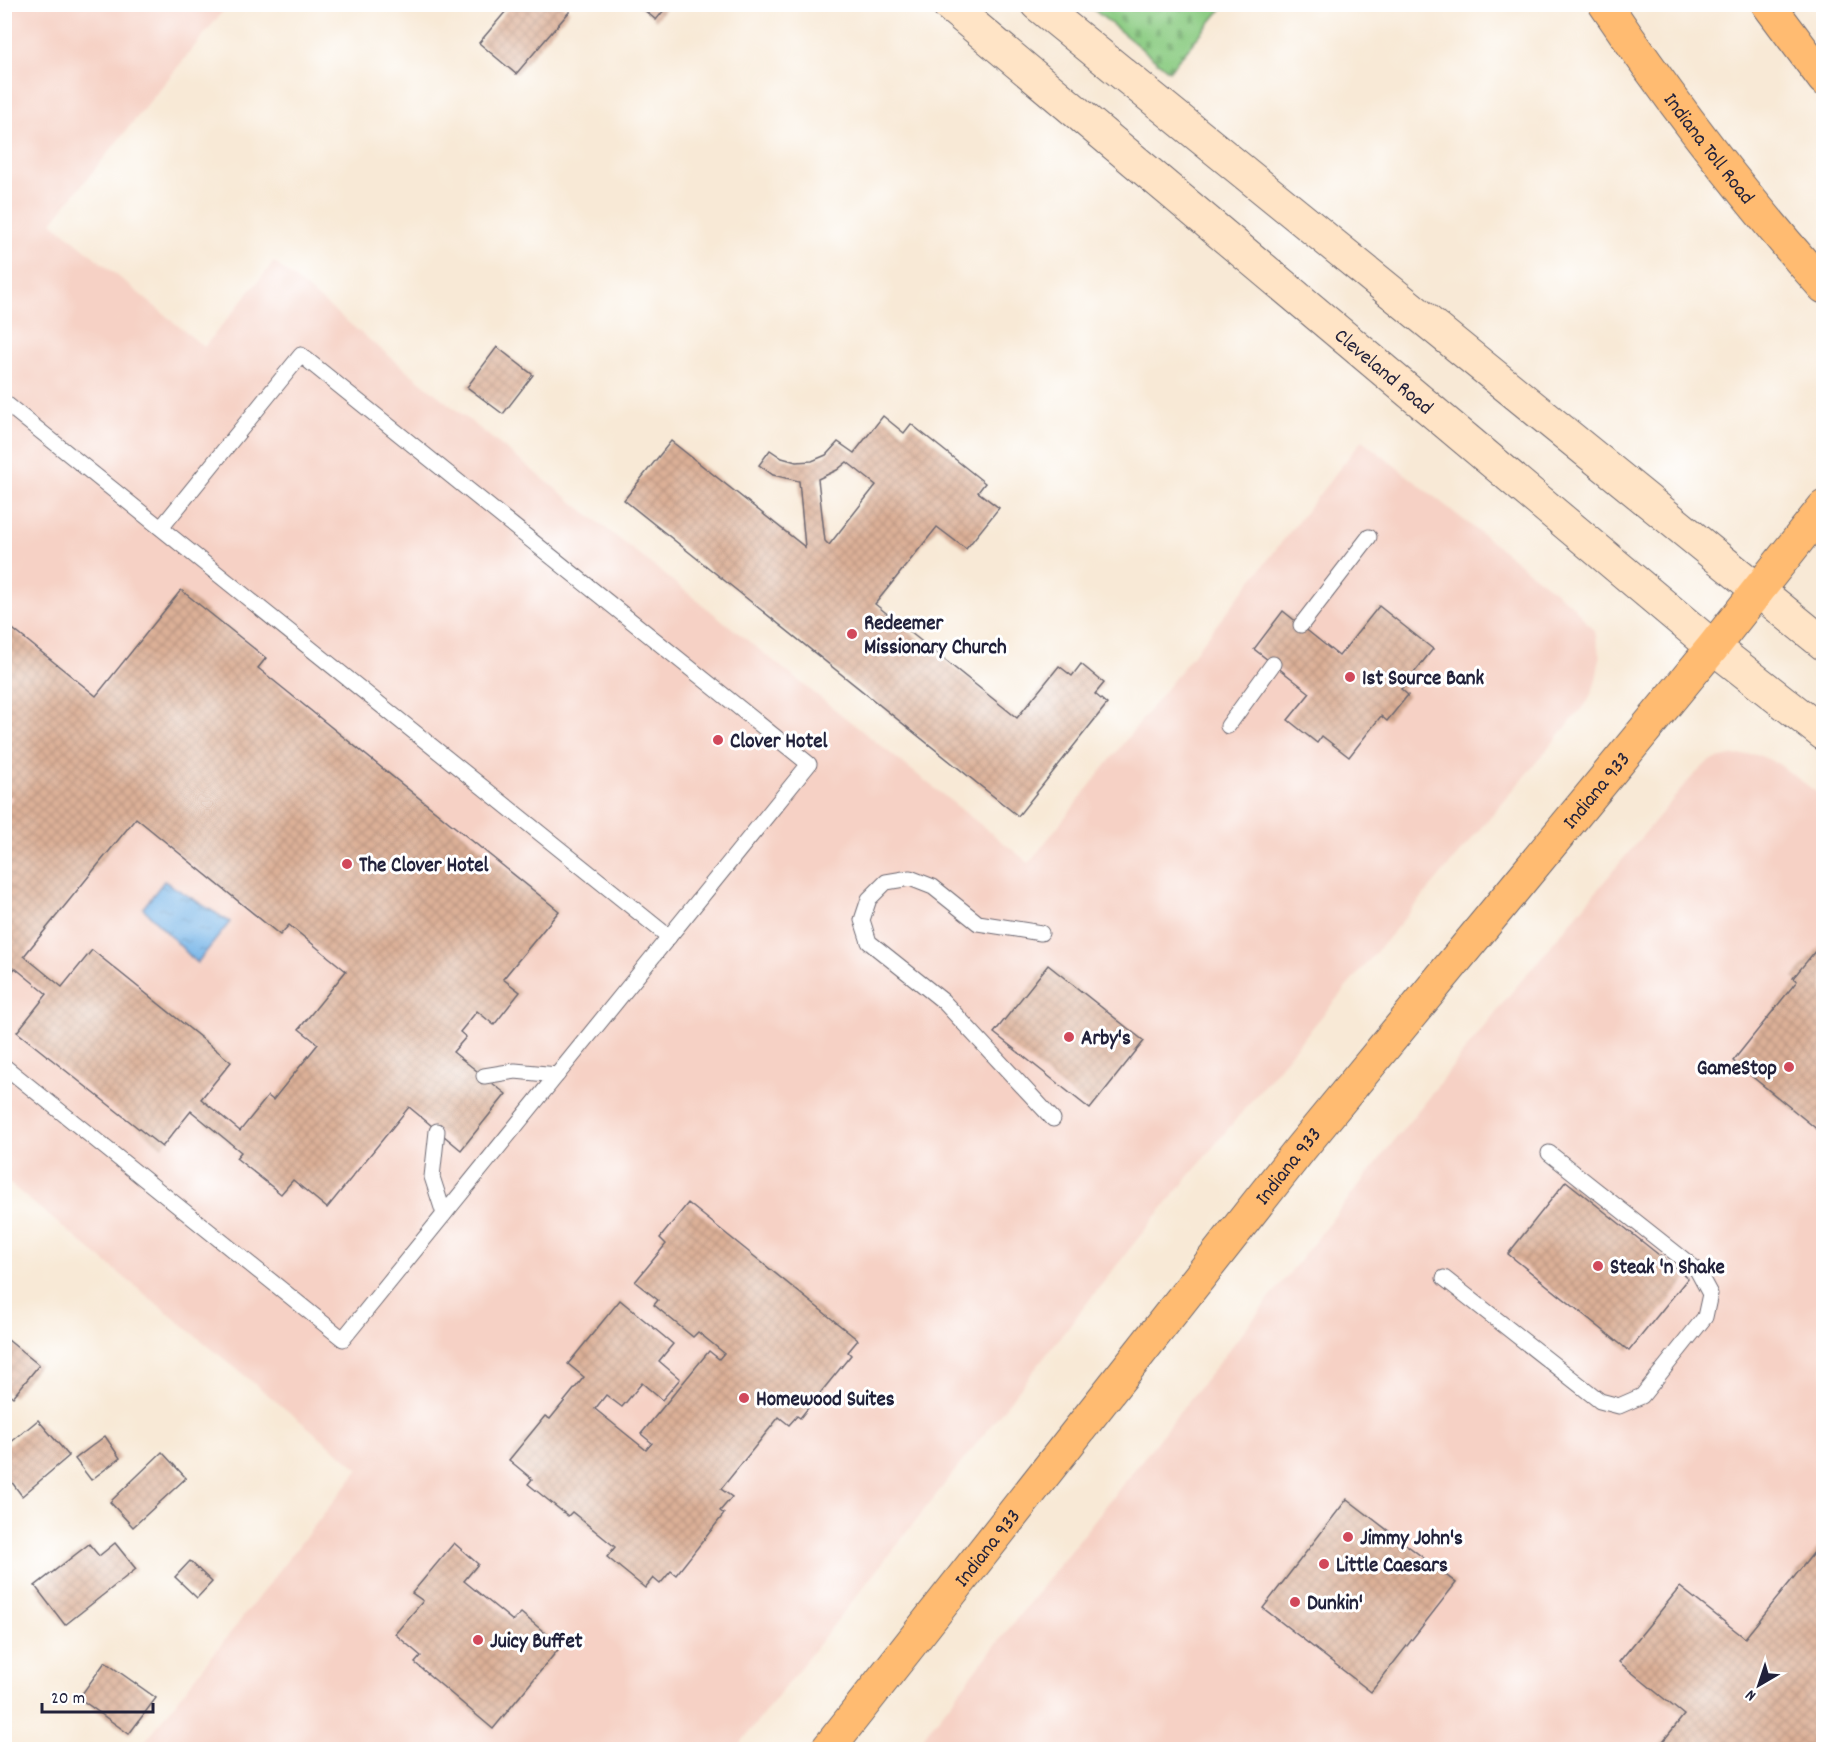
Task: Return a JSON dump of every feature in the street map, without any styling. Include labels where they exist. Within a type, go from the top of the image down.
[{"type":"main road","name":"Cleveland Road","points":[[948,4],[1713,647],[1824,734]]},
{"type":"main road","points":[[1037,4],[1824,644]]},
{"type":"main road","name":"Indiana Toll Road","points":[[1605,4],[1648,67],[1764,220],[1824,287]]},
{"type":"main road","points":[[1768,4],[1824,79]]},
{"type":"main road","name":"Indiana 933","points":[[827,1749],[1301,1148],[1713,647],[1824,507]]},
{"type":"lane","points":[[4,1066],[343,1339],[809,764],[301,355],[162,528]]},
{"type":"lane","points":[[4,402],[669,937]]},
{"type":"lane","points":[[1301,625],[1369,537]]},
{"type":"lane","points":[[1228,726],[1273,664]]},
{"type":"lane","points":[[1041,933],[978,923],[933,887],[910,878],[886,882],[869,899],[862,920],[869,942],[943,1001],[1053,1119]]},
{"type":"lane","points":[[484,1076],[515,1071],[557,1075]]},
{"type":"lane","points":[[437,1131],[432,1177],[444,1214]]},
{"type":"lane","points":[[1444,1278],[1600,1401],[1619,1406],[1642,1396],[1706,1317],[1710,1294],[1697,1270],[1549,1153]]},
{"type":"shaded area","points":[[4,5],[228,5],[52,222],[204,347],[274,262],[426,386],[1029,863],[1362,440],[1572,605],[1595,632],[1600,658],[1595,684],[1588,701],[1279,1067],[1139,1237],[736,1749],[139,1749],[359,1469],[5,1180]]},
{"type":"shaded area","points":[[1756,754],[1777,763],[1823,797],[1823,1749],[913,1750],[1506,999],[1690,779],[1709,761],[1730,756]]},
{"type":"green space","points":[[1088,5],[1225,5],[1169,71]]},
{"type":"water","points":[[164,881],[230,922],[197,963],[143,908]]},
{"type":"building","points":[[512,4],[562,4],[570,11],[516,74],[479,43]]},
{"type":"building","points":[[637,4],[669,4],[656,20]]},
{"type":"building","points":[[497,347],[533,375],[503,414],[467,387]]},
{"type":"building","name":"Redeemer Missionary Church","points":[[883,416],[904,433],[911,424],[985,483],[978,492],[999,508],[966,549],[937,527],[875,604],[1017,718],[1059,666],[1072,676],[1081,664],[1104,683],[1095,694],[1107,704],[1018,816],[624,500],[671,441],[805,547],[799,481],[773,475],[759,465],[770,450],[782,458],[796,462],[812,461],[826,455],[838,442],[854,453]],"holes":[[[847,462],[876,485],[829,545],[825,541],[818,479],[837,470]]]},
{"type":"building","name":"The Clover Hotel","points":[[181,590],[266,658],[258,668],[559,911],[503,979],[520,992],[494,1025],[477,1011],[460,1032],[466,1037],[453,1052],[506,1094],[461,1150],[409,1107],[327,1208],[293,1180],[281,1194],[236,1158],[241,1152],[191,1111],[162,1147],[17,1032],[47,994],[15,968],[5,980],[5,808],[13,798],[4,792],[4,622],[96,696]],"holes":[[[136,818],[280,935],[289,925],[346,971],[299,1029],[318,1044],[273,1100],[268,1096],[240,1131],[201,1099],[231,1062],[92,950],[62,987],[24,956]]]},
{"type":"building","name":"1st Source Bank","points":[[1379,606],[1433,649],[1401,689],[1408,695],[1387,721],[1381,716],[1349,757],[1322,736],[1317,743],[1288,720],[1310,693],[1254,649],[1283,611],[1339,656]]},
{"type":"building","points":[[1821,944],[1824,946],[1824,1135],[1733,1061],[1797,981],[1793,978]]},
{"type":"building","name":"Arby's","points":[[1048,965],[1144,1041],[1090,1109],[994,1033]]},
{"type":"building","name":"Steak 'n Shake","points":[[1566,1181],[1688,1278],[1629,1351],[1508,1254]]},
{"type":"building","name":"Homewood Suites","points":[[688,1203],[858,1340],[848,1352],[851,1355],[800,1418],[797,1416],[789,1425],[779,1417],[721,1489],[732,1497],[720,1511],[724,1514],[676,1575],[671,1571],[660,1584],[653,1578],[645,1588],[607,1557],[615,1547],[572,1512],[568,1516],[528,1484],[532,1479],[509,1460],[545,1416],[550,1419],[584,1377],[568,1364],[620,1300],[673,1344],[659,1361],[680,1379],[662,1400],[642,1383],[622,1407],[606,1395],[595,1409],[646,1450],[652,1443],[641,1434],[709,1351],[719,1359],[724,1353],[698,1332],[693,1337],[654,1305],[658,1300],[635,1282],[666,1244],[660,1238]]},
{"type":"building","points":[[8,1340],[39,1365],[13,1397],[4,1390],[4,1344]]},
{"type":"building","points":[[38,1420],[69,1456],[22,1496],[11,1481],[4,1486],[4,1448]]},
{"type":"building","points":[[105,1436],[120,1458],[91,1480],[75,1459]]},
{"type":"building","points":[[162,1452],[186,1478],[133,1527],[110,1502]]},
{"type":"building","points":[[1347,1499],[1456,1583],[1371,1692],[1263,1608]]},
{"type":"building","points":[[1824,1540],[1824,1750],[1656,1750],[1684,1715],[1619,1662],[1680,1587],[1745,1638]]},
{"type":"building","points":[[115,1543],[136,1569],[65,1625],[35,1586],[89,1544],[99,1556]]},
{"type":"building","name":"Juicy Buffet","points":[[454,1543],[478,1564],[464,1581],[513,1621],[521,1613],[561,1646],[493,1729],[415,1663],[421,1656],[395,1634],[423,1601],[412,1593]]},
{"type":"building","points":[[190,1561],[212,1582],[197,1598],[175,1577]]},
{"type":"building","points":[[105,1662],[156,1698],[129,1734],[79,1698]]},
{"type":"place","name":"Redeemer Missionary Church","points":[[852,634]]},
{"type":"place","name":"1st Source Bank","points":[[1350,677]]},
{"type":"place","name":"Clover Hotel","points":[[718,740]]},
{"type":"place","name":"The Clover Hotel","points":[[347,864]]},
{"type":"place","name":"Arby's","points":[[1069,1037]]},
{"type":"place","name":"GameStop","points":[[1789,1067]]},
{"type":"place","name":"Steak 'n Shake","points":[[1598,1266]]},
{"type":"place","name":"Homewood Suites","points":[[744,1398]]},
{"type":"place","name":"Jimmy John's","points":[[1348,1537]]},
{"type":"place","name":"Little Caesars","points":[[1324,1564]]},
{"type":"place","name":"Dunkin'","points":[[1295,1602]]},
{"type":"place","name":"Juicy Buffet","points":[[478,1640]]}]
